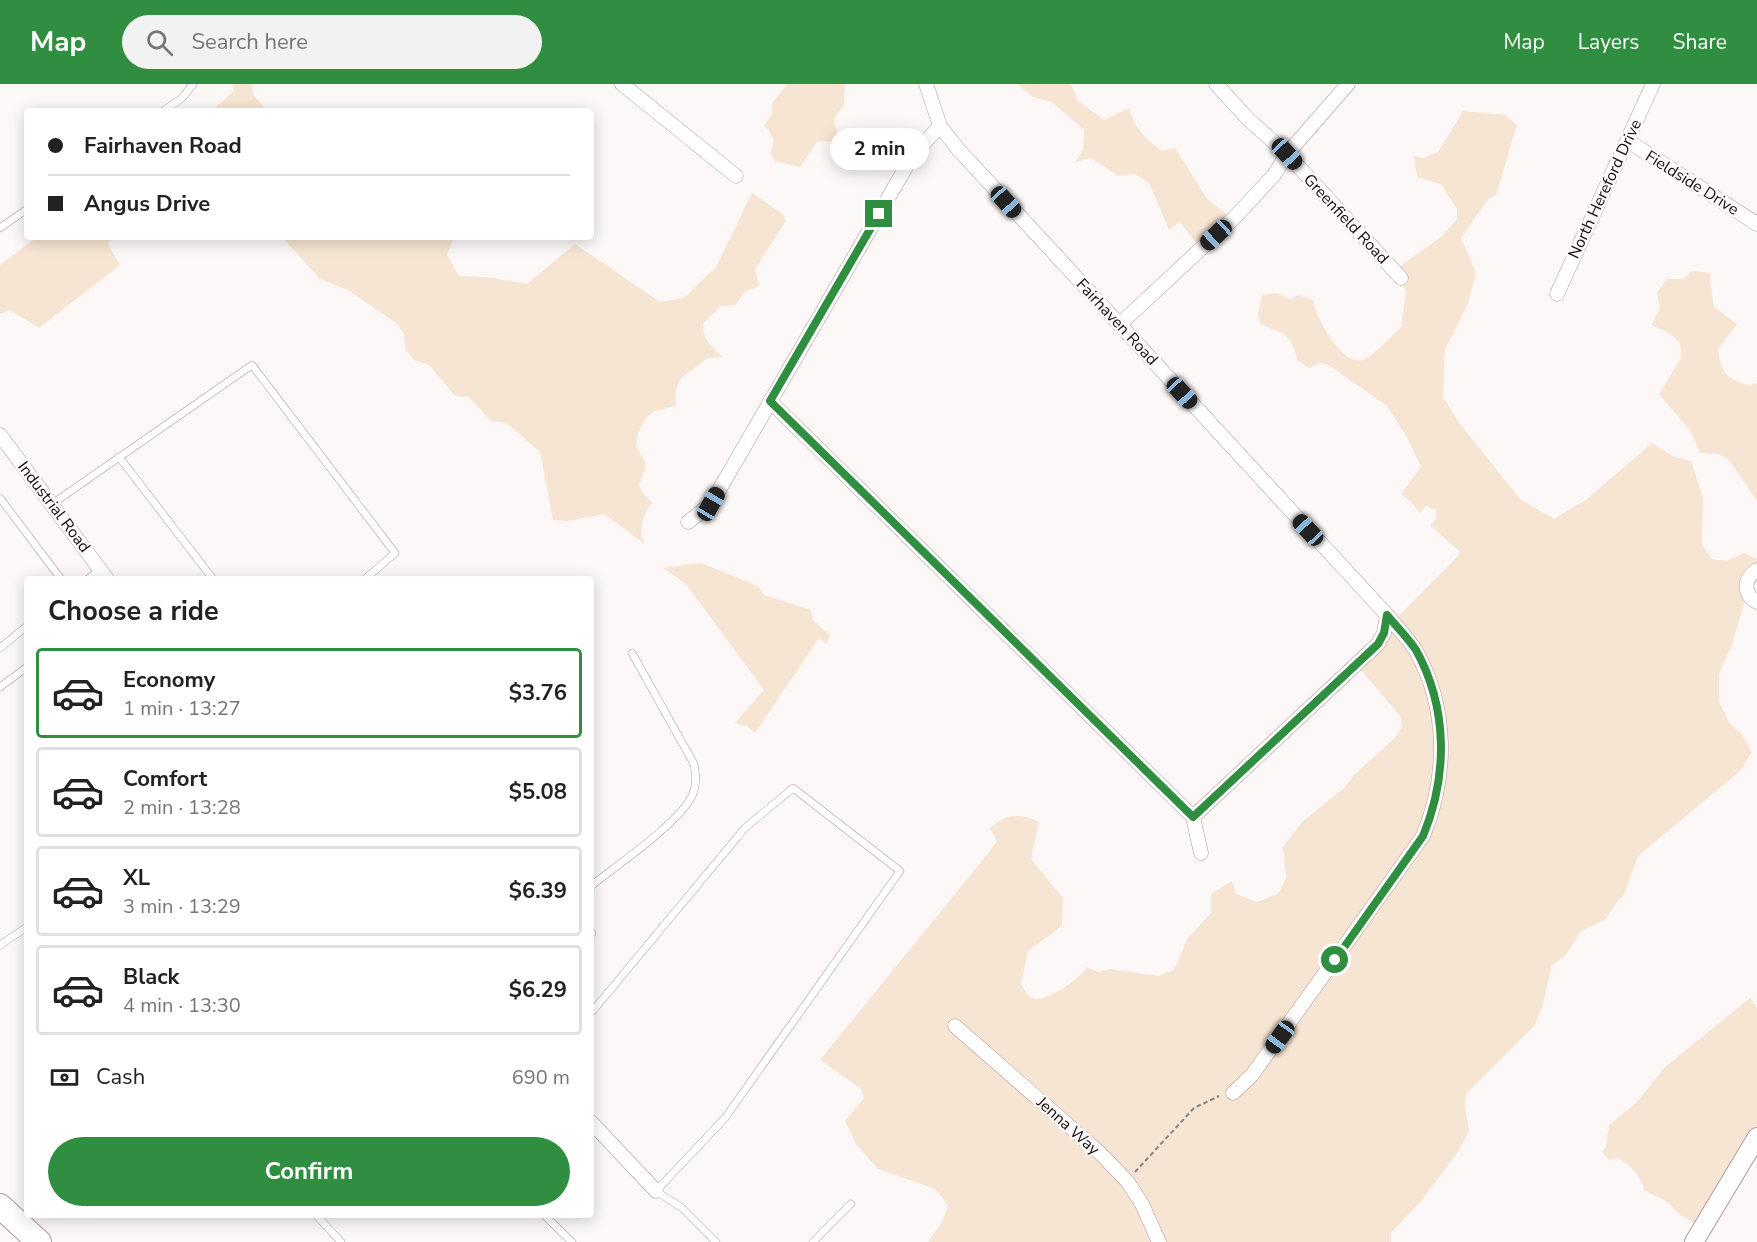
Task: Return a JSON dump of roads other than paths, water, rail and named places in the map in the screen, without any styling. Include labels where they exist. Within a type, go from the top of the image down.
[{"type":"highway","points":[[0,1206],[39,1242]]},
{"type":"street","points":[[622,84],[736,176]]},
{"type":"street","name":"Fairhaven Road","points":[[926,84],[940,126],[966,158],[1387,615],[1414,648],[1431,684],[1441,733],[1441,761],[1438,789],[1423,836],[1252,1075],[1233,1093]]},
{"type":"street","name":"Greenfield Road","points":[[1216,84],[1248,119],[1287,154],[1401,278]]},
{"type":"street","points":[[1119,325],[1233,219],[1274,175],[1287,154],[1348,84]]},
{"type":"street","name":"North Hereford Drive","points":[[1557,294],[1653,84]]},
{"type":"street","points":[[688,522],[711,504],[913,155],[940,126]]},
{"type":"street","name":"Fieldside Drive","points":[[1628,141],[1757,224]]},
{"type":"street","points":[[770,401],[1193,817],[1201,853]]},
{"type":"street","name":"Industrial Road","points":[[0,435],[104,574]]},
{"type":"street","points":[[1757,570],[1750,574],[1746,586],[1750,597],[1757,602]]},
{"type":"street","points":[[1193,817],[1378,644],[1384,633],[1387,615]]},
{"type":"street","name":"Jenna Way","points":[[955,1026],[1100,1154],[1127,1181],[1143,1204],[1159,1242]]},
{"type":"street","points":[[594,1125],[656,1191]]},
{"type":"street","points":[[1694,1242],[1757,1137]]},
{"type":"lane","points":[[167,108],[182,98],[193,84]]},
{"type":"lane","points":[[0,228],[24,211]]},
{"type":"lane","points":[[52,504],[252,365],[395,553],[368,576]]},
{"type":"lane","points":[[119,457],[211,576]]},
{"type":"lane","points":[[0,498],[59,576]]},
{"type":"lane","points":[[0,648],[24,628]]},
{"type":"lane","points":[[594,884],[667,826],[691,797],[697,781],[694,764],[632,653]]},
{"type":"lane","points":[[0,687],[24,669]]},
{"type":"lane","points":[[594,1009],[745,828],[793,788],[900,870],[725,1118],[656,1191],[682,1208],[716,1242]]},
{"type":"lane","points":[[0,945],[24,929]]},
{"type":"lane","points":[[813,1242],[851,1204]]},
{"type":"lane","points":[[319,1218],[341,1242]]},
{"type":"lane","points":[[547,1218],[572,1242]]}]
